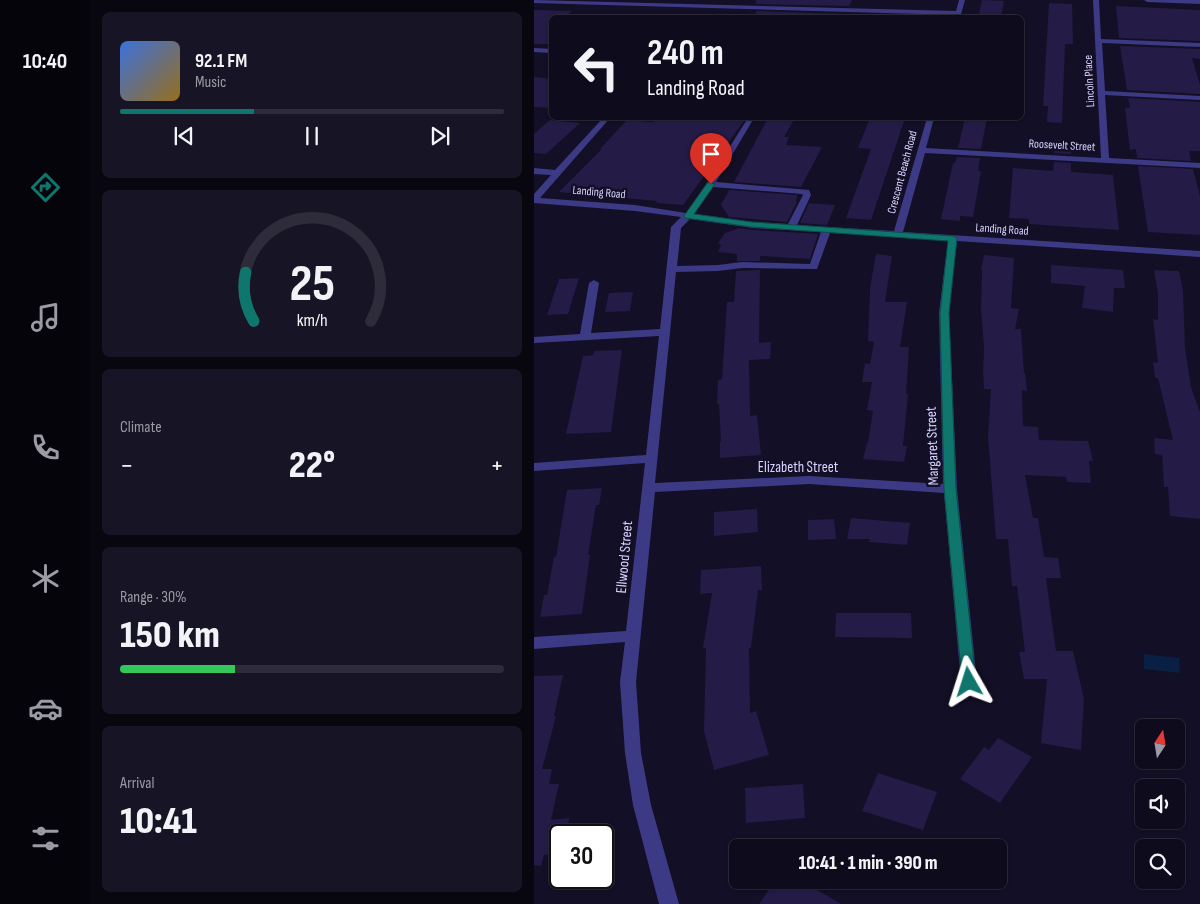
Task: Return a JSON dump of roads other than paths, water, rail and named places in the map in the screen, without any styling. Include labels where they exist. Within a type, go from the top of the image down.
[{"type":"street","points":[[958,15],[962,0]]},
{"type":"street","name":"Lincoln Place","points":[[1096,0],[1105,160]]},
{"type":"street","points":[[1147,0],[1200,2]]},
{"type":"street","points":[[534,1],[817,9],[938,15]]},
{"type":"street","points":[[814,15],[817,9]]},
{"type":"street","points":[[1098,41],[1200,45]]},
{"type":"street","points":[[534,50],[549,51]]},
{"type":"street","points":[[1101,93],[1200,98]]},
{"type":"street","points":[[534,199],[605,120]]},
{"type":"street","name":"Ellwood Street","points":[[669,904],[642,806],[633,753],[628,682],[647,488],[676,227],[688,216],[711,184],[750,120]]},
{"type":"street","name":"Crescent Beach Road","points":[[898,234],[930,120]]},
{"type":"street","name":"Roosevelt Street","points":[[922,150],[1200,166]]},
{"type":"street","points":[[534,172],[557,173]]},
{"type":"street","points":[[711,184],[806,192],[807,195],[791,226]]},
{"type":"street","name":"Landing Road","points":[[534,199],[588,203],[752,224],[1200,254]]},
{"type":"street","points":[[671,269],[718,268],[742,265],[814,267],[827,229]]},
{"type":"street","name":"Margaret Street","points":[[953,238],[944,313],[950,489],[969,682]]},
{"type":"street","points":[[584,337],[594,283]]},
{"type":"street","points":[[534,340],[665,332]]},
{"type":"street","points":[[534,467],[651,460]]},
{"type":"street","name":"Elizabeth Street","points":[[647,488],[809,480],[950,489]]},
{"type":"street","points":[[534,643],[633,636]]},
{"type":"water","points":[[1144,654],[1179,658],[1180,673],[1144,669]]}]
